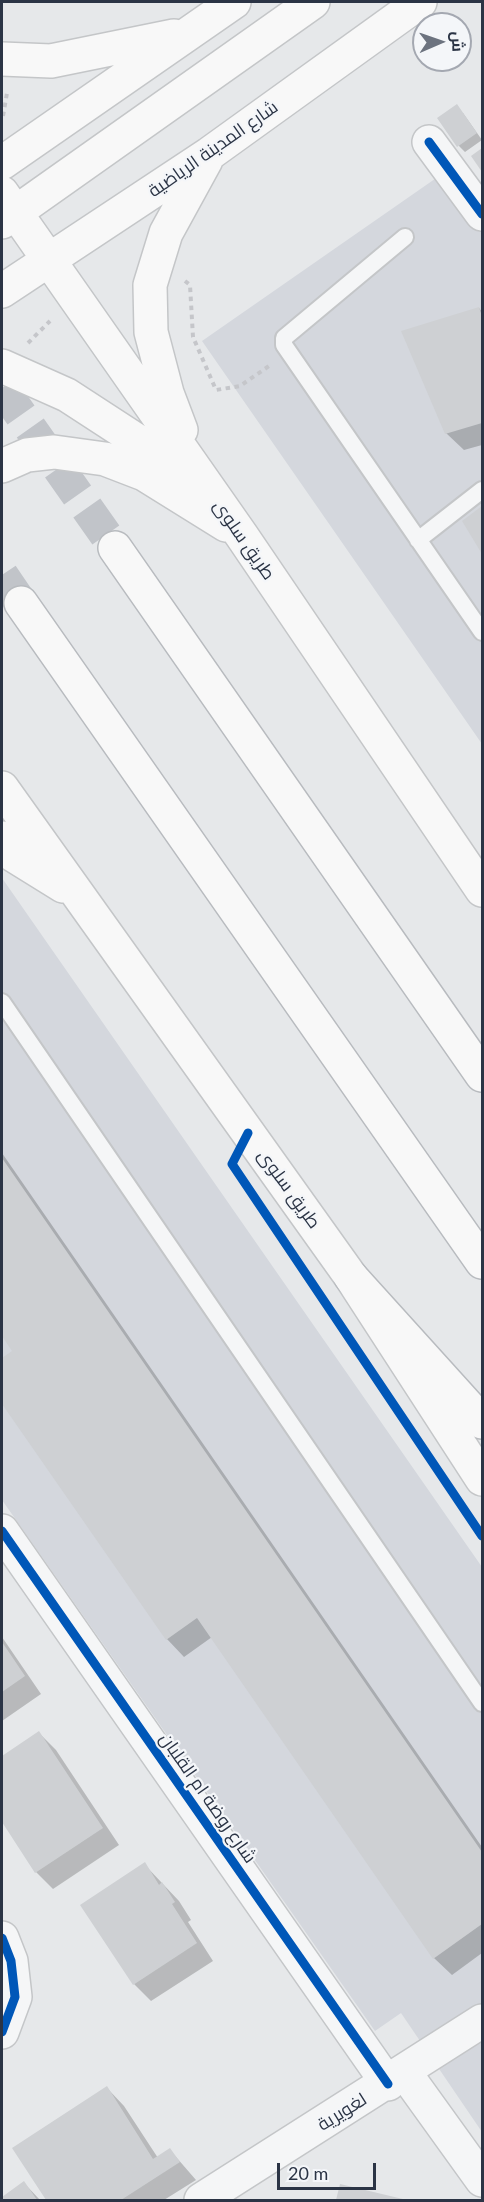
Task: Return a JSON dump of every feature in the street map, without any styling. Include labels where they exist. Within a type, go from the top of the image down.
[{"type":"main road","points":[[2,163],[234,2]]},
{"type":"main road","points":[[6,209],[313,2]]},
{"type":"main road","name":"شارع المدينة الرياضية","points":[[2,291],[47,259],[209,154],[420,2]]},
{"type":"main road","points":[[2,59],[33,62],[60,60],[191,33]]},
{"type":"main road","points":[[207,486],[174,414],[157,358],[149,316],[152,278],[166,233],[209,154]]},
{"type":"main road","name":"طريق سلوى","points":[[6,209],[47,259],[207,486],[483,890]]},
{"type":"main road","points":[[2,274],[47,259]]},
{"type":"main road","points":[[2,366],[67,395],[207,486]]},
{"type":"main road","points":[[2,466],[27,455],[47,452],[67,452],[126,465],[167,486],[242,536]]},
{"type":"main road","points":[[115,548],[483,1075]]},
{"type":"main road","points":[[21,603],[483,1262]]},
{"type":"main road","name":"طريق سلوى","points":[[4,790],[351,1277],[483,1479]]},
{"type":"main road","points":[[2,838],[13,855],[77,895]]},
{"type":"main road","points":[[351,1277],[483,1422]]},
{"type":"street","points":[[429,142],[483,214]]},
{"type":"street","name":"شارع روضة ام القلبان","points":[[2,1531],[396,2078],[483,2180]]},
{"type":"street","points":[[2,1938],[11,1961],[15,1997],[2,2032]]},
{"type":"street","name":"لغويرية","points":[[201,2200],[483,2021]]},
{"type":"lane","points":[[405,237],[284,338],[284,345],[483,632]]},
{"type":"lane","points":[[418,540],[483,490]]},
{"type":"lane","points":[[2,1002],[483,1703]]},
{"type":"path","points":[[152,278],[180,276],[190,285],[193,337],[216,390],[240,386],[266,368],[292,357]]},
{"type":"shaded area","points":[[442,174],[482,232],[482,744],[202,341]]},
{"type":"shaded area","points":[[2,878],[482,1567],[482,2132],[401,2013],[375,2031],[2,1500]]},
{"type":"building","points":[[457,104],[477,133],[457,147],[437,118]]},
{"type":"building","points":[[482,148],[482,172],[471,156]]},
{"type":"building","points":[[479,307],[482,316],[482,423],[445,434],[401,331]]},
{"type":"building","points":[[482,506],[482,554],[462,521]]},
{"type":"building","points":[[2,1158],[482,1852],[482,1924],[433,1959],[197,1618],[166,1640],[2,1404],[2,1358],[12,1351],[2,1336]]},
{"type":"building","points":[[2,1642],[25,1676],[2,1692]]},
{"type":"building","points":[[39,1731],[103,1828],[35,1873],[2,1822],[2,1756]]},
{"type":"building","points":[[145,1862],[159,1885],[162,1882],[175,1902],[172,1904],[197,1943],[133,1985],[80,1905]]},
{"type":"building","points":[[107,2086],[153,2159],[170,2148],[180,2162],[121,2200],[46,2200],[12,2148]]},
{"type":"building","points":[[24,2181],[37,2200],[2,2200],[2,2197]]},
{"type":"building","points":[[340,2184],[407,2200],[336,2200]]},
{"type":"tunnel","points":[[2,388],[115,548]]},
{"type":"tunnel","points":[[2,575],[21,603]]},
{"type":"cycle path","points":[[429,142],[482,214]]},
{"type":"cycle path","points":[[248,1133],[232,1164],[482,1536]]},
{"type":"cycle path","points":[[2,1531],[388,2084]]},
{"type":"cycle path","points":[[2,1938],[11,1961],[15,1997],[2,2032]]}]
